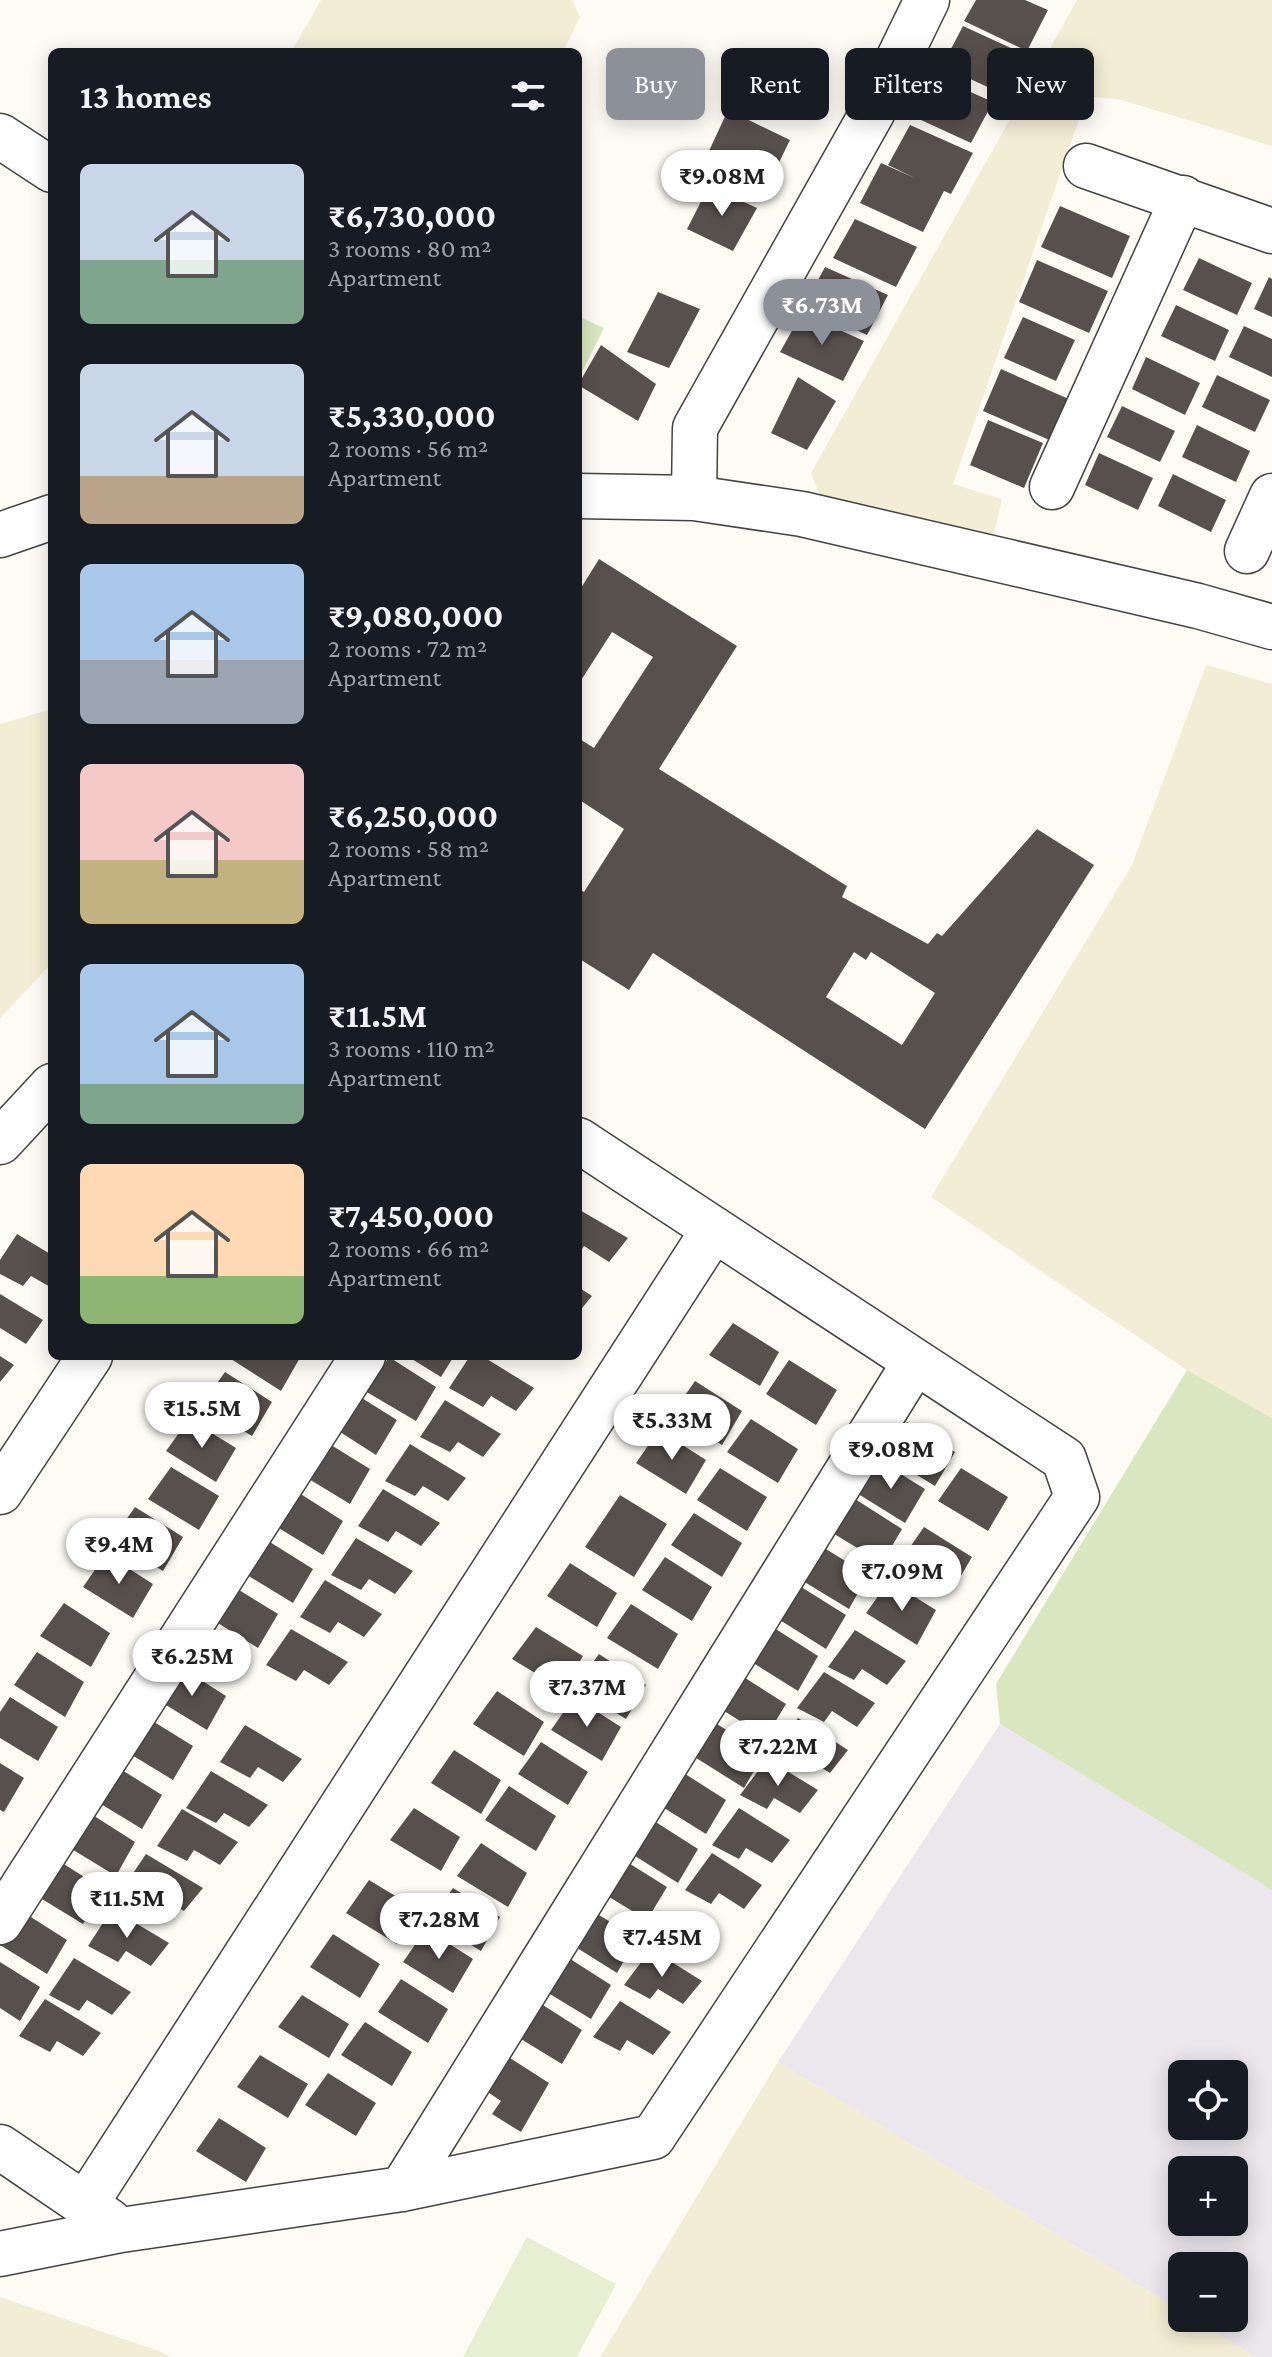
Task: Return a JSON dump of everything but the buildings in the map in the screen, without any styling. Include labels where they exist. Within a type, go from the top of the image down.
[{"type":"street","points":[[694,498],[695,428],[872,113],[927,0]]},
{"type":"street","points":[[0,136],[48,167]]},
{"type":"street","points":[[1086,166],[1272,231]]},
{"type":"street","points":[[1052,487],[1183,198]]},
{"type":"street","points":[[582,496],[694,498],[802,514],[1198,606],[1272,627]]},
{"type":"street","points":[[1247,551],[1272,496]]},
{"type":"street","points":[[0,535],[48,518]]},
{"type":"street","points":[[0,1142],[48,1090]]},
{"type":"street","points":[[0,2254],[121,2230],[402,2189],[653,2137],[1077,1497],[1064,1459],[582,1143]]},
{"type":"street","points":[[85,2205],[714,1229]]},
{"type":"street","points":[[0,1492],[87,1360]]},
{"type":"street","points":[[0,1922],[360,1360]]},
{"type":"street","points":[[402,2189],[915,1362]]},
{"type":"street","points":[[0,2147],[121,2230]]},
{"type":"shaded area","points":[[321,0],[572,0],[580,17],[565,48],[293,48]]},
{"type":"shaded area","points":[[1077,0],[1272,0],[1272,146],[1122,100],[1094,97],[1094,48],[1050,48]]},
{"type":"shaded area","points":[[1010,120],[1079,120],[953,484],[1002,499],[993,539],[820,496],[811,473]]},
{"type":"shaded area","points":[[1206,665],[1272,684],[1272,1418],[1187,1370],[931,1197],[1132,865]]},
{"type":"shaded area","points":[[48,710],[48,967],[0,1018],[0,724]]},
{"type":"shaded area","points":[[1000,1724],[1272,1890],[1272,2357],[1255,2357],[1215,2332],[1248,2332],[1248,2252],[1168,2252],[1168,2303],[778,2062]]},
{"type":"shaded area","points":[[778,2062],[1168,2303],[1168,2332],[1215,2332],[1255,2357],[600,2357]]},
{"type":"shaded area","points":[[0,2297],[159,2351],[170,2357],[0,2357]]},
{"type":"green space","points":[[582,318],[604,328],[582,372]]},
{"type":"green space","points":[[1187,1370],[1272,1418],[1272,1890],[1000,1724],[996,1684]]},
{"type":"green space","points":[[527,2237],[616,2284],[577,2357],[463,2357]]}]
